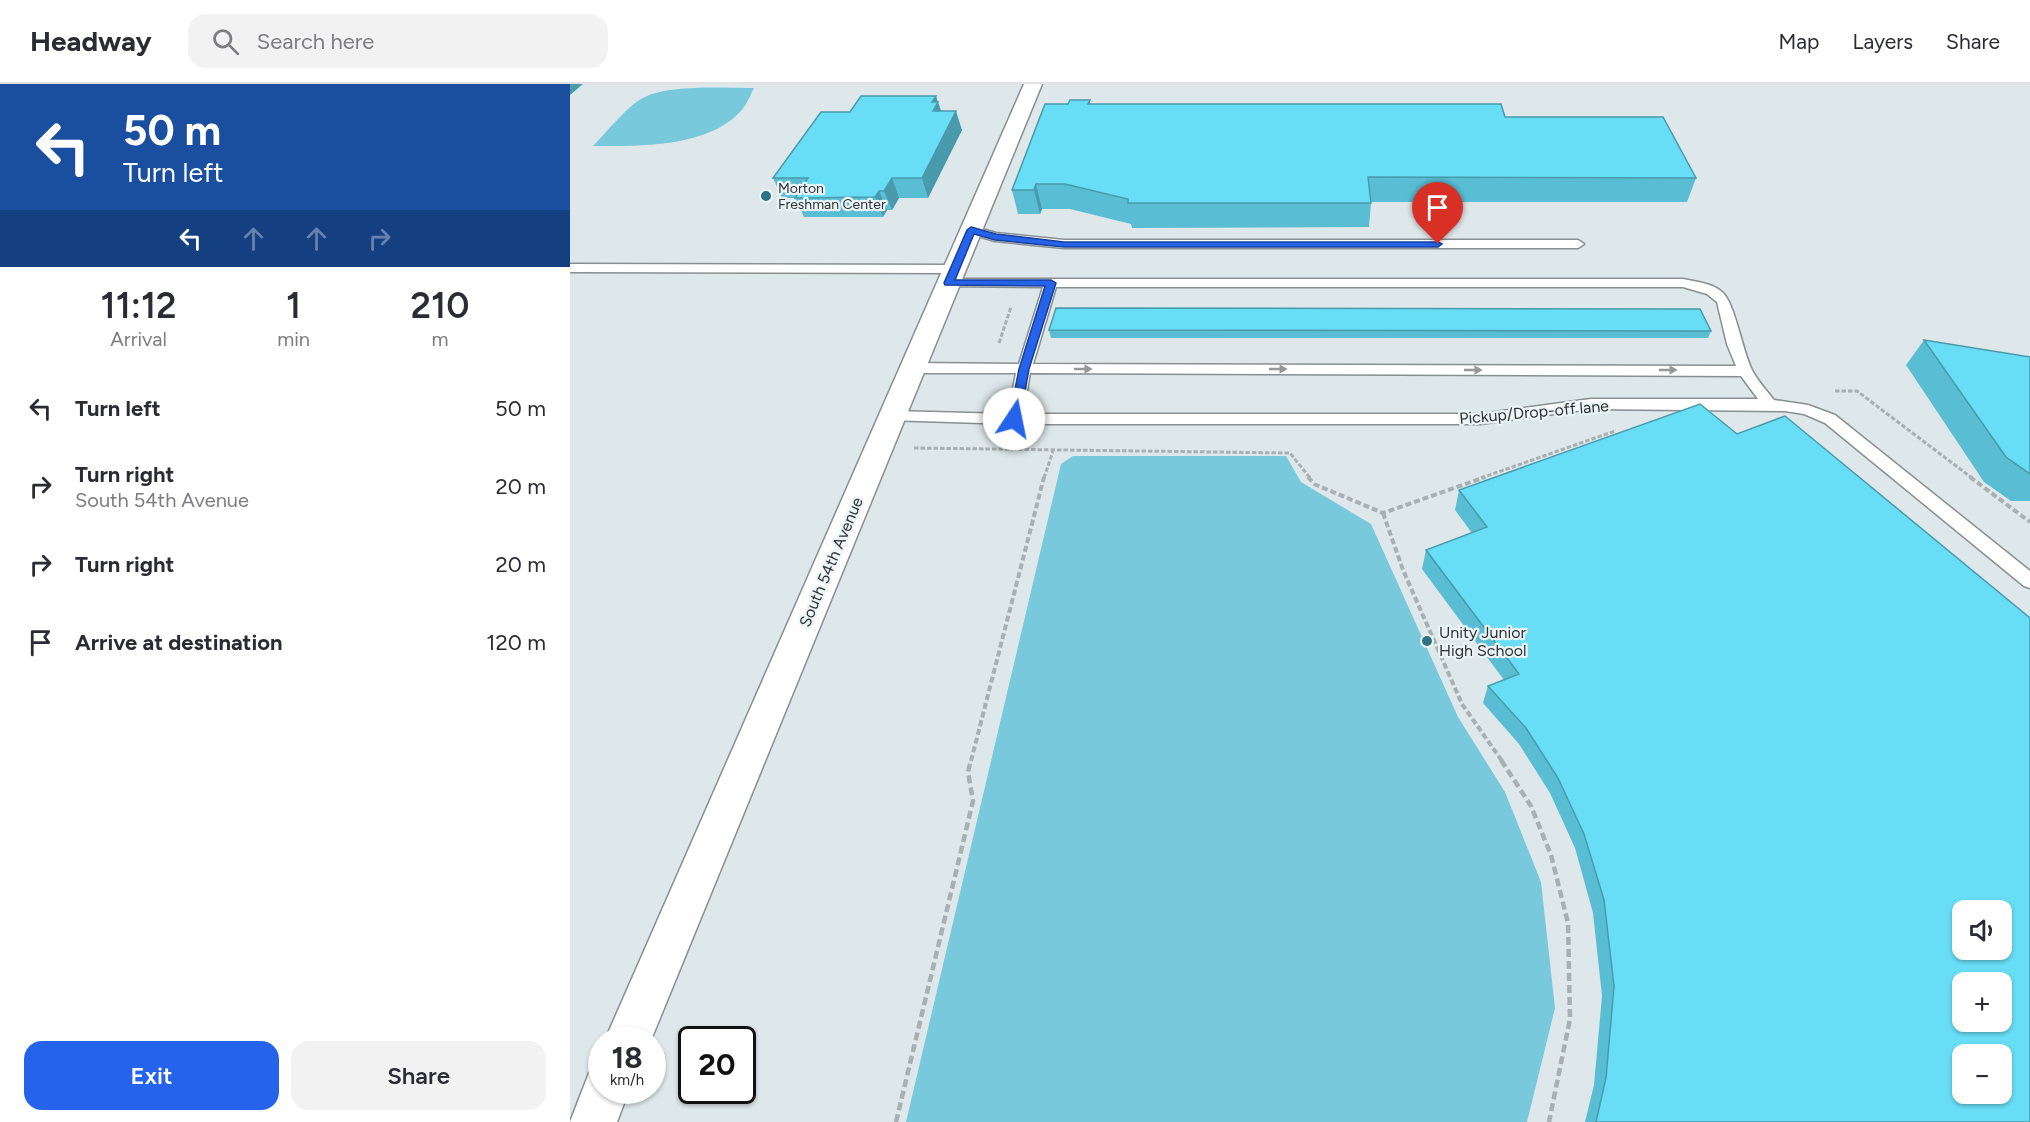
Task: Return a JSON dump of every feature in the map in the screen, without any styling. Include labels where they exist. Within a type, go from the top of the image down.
[{"type":"street","name":"South 54th Avenue","points":[[634,1026],[1033,84]]},
{"type":"street","points":[[592,1122],[600,1104]]},
{"type":"lane","points":[[971,230],[995,237],[1064,244],[1578,244]]},
{"type":"lane","points":[[570,268],[952,276],[1051,283],[1683,283],[1700,286],[1719,295],[1728,309],[1734,343],[1745,371],[1769,404]]},
{"type":"lane","points":[[1014,419],[1024,369],[1051,283]]},
{"type":"lane","points":[[913,368],[1745,371]]},
{"type":"lane","name":"Pickup/Drop-off lane","points":[[892,416],[1014,419],[1480,419],[1591,404],[1769,404],[1804,409],[1830,419],[2030,581]]},
{"type":"path","points":[[996,352],[1013,301]]},
{"type":"path","points":[[1004,327],[1038,326]]},
{"type":"path","points":[[1825,391],[1857,391],[2030,522]]},
{"type":"path","points":[[909,448],[1290,453],[1314,484],[1383,513],[1619,430]]},
{"type":"path","points":[[1563,450],[1571,457]]},
{"type":"path","points":[[896,1122],[973,801],[968,772],[1053,451]]},
{"type":"path","points":[[1383,513],[1403,570],[1462,704],[1481,728],[1532,806],[1551,855],[1568,923],[1570,1019],[1549,1122]]},
{"type":"shaded area","points":[[697,88],[754,88],[740,112],[726,124],[690,139],[650,145],[593,146],[630,107],[654,94]]},
{"type":"shaded area","points":[[1073,456],[1286,456],[1301,482],[1371,524],[1458,717],[1505,792],[1541,882],[1555,1008],[1527,1122],[906,1122],[1061,464]]},
{"type":"building","points":[[861,96],[936,96],[932,102],[938,102],[933,111],[956,111],[922,178],[892,178],[884,191],[879,191],[875,197],[795,198],[808,178],[773,178],[821,112],[850,112]]},
{"type":"building","points":[[1070,100],[1090,100],[1088,104],[1501,104],[1505,117],[1663,117],[1696,178],[1368,177],[1371,203],[1128,203],[1128,199],[1065,184],[1036,184],[1034,190],[1012,190],[1045,104],[1068,104]]},
{"type":"building","points":[[1056,308],[1700,309],[1711,331],[1049,330]]},
{"type":"building","points":[[1924,340],[2030,357],[2030,474],[2006,457]]},
{"type":"building","points":[[1700,404],[1737,434],[1785,416],[2030,618],[2030,1122],[1596,1122],[1606,1078],[1614,986],[1604,900],[1584,834],[1558,778],[1526,728],[1488,686],[1519,674],[1426,550],[1487,527],[1459,490]]},
{"type":"place","name":"Morton Freshman Center","points":[[766,196]]},
{"type":"place","name":"Unity Junior High School","points":[[1427,641]]},
{"type":"route","points":[[1014,419],[1024,369],[1051,283],[949,283],[971,230],[995,237],[1064,244],[1438,244]]}]
